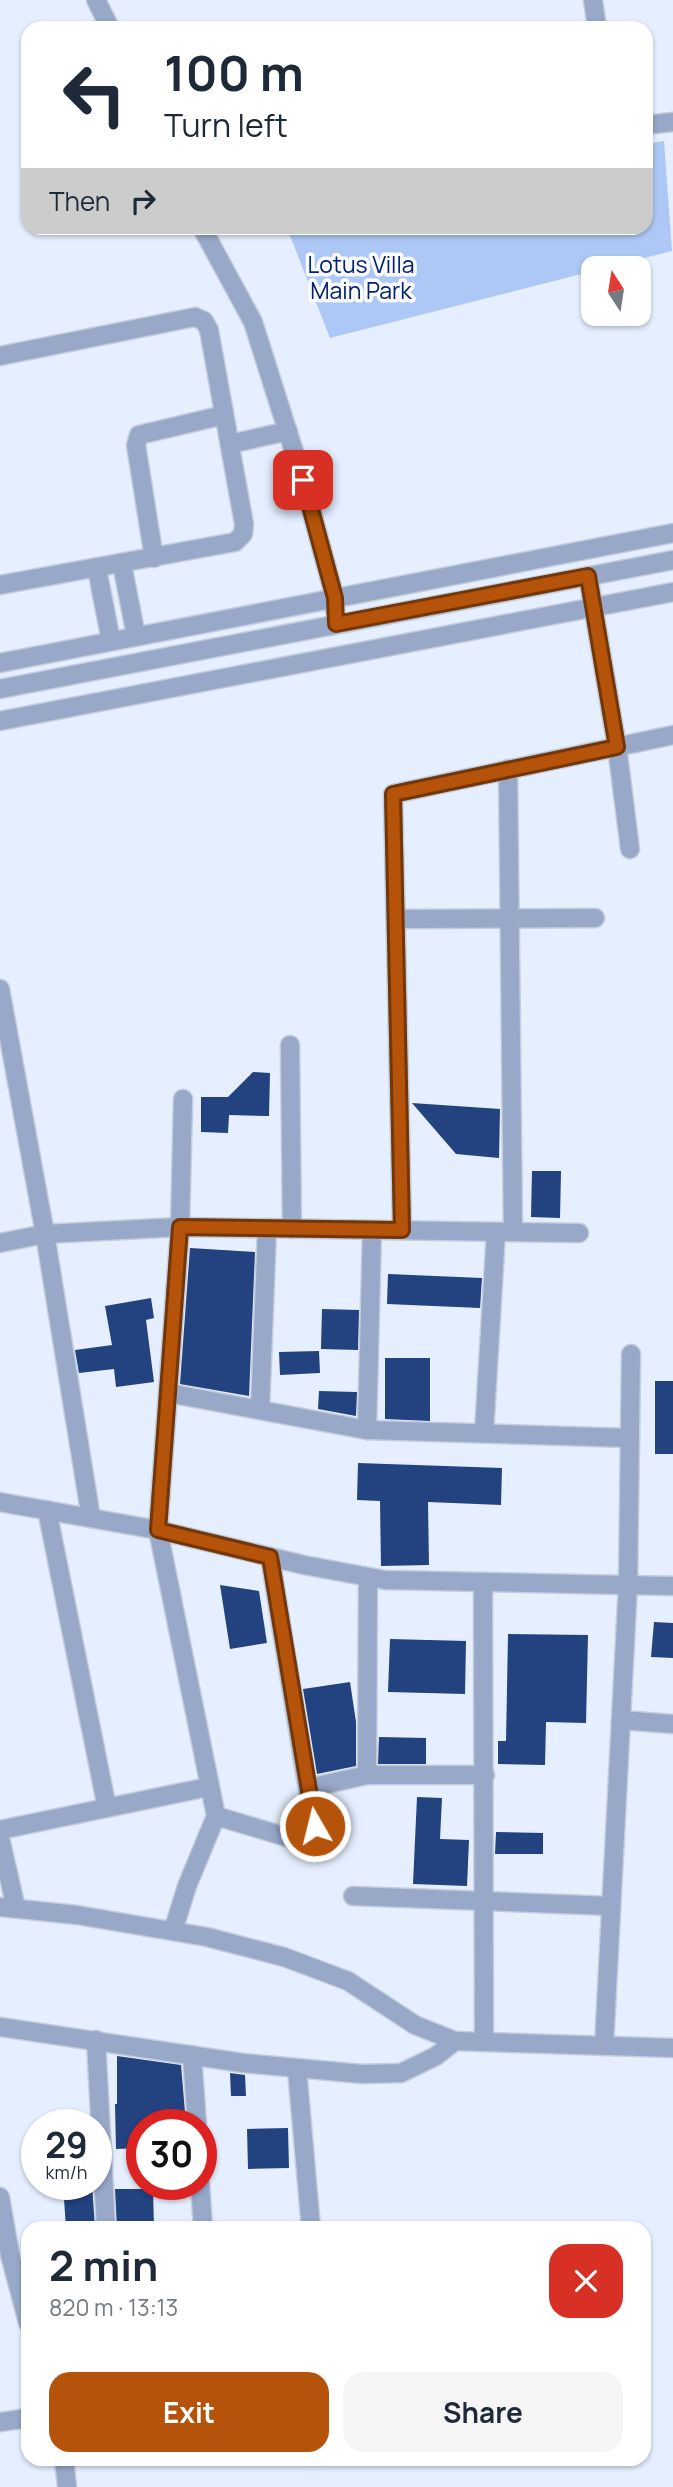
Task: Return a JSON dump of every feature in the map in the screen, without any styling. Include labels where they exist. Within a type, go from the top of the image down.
[{"type":"street","points":[[96,0],[106,21]]},
{"type":"street","points":[[593,0],[596,21]]},
{"type":"street","points":[[653,124],[673,122]]},
{"type":"street","points":[[206,235],[253,322],[303,480],[335,598],[336,624]]},
{"type":"street","points":[[0,356],[195,317],[204,321],[209,330],[244,524],[243,534],[235,542],[0,585]]},
{"type":"street","points":[[154,558],[136,445],[139,435],[224,415]]},
{"type":"street","points":[[230,444],[288,431]]},
{"type":"street","points":[[0,663],[673,533]]},
{"type":"street","points":[[0,689],[673,560]]},
{"type":"street","points":[[122,564],[136,636]]},
{"type":"street","points":[[97,569],[111,641]]},
{"type":"street","points":[[588,576],[617,747],[630,849]]},
{"type":"street","points":[[0,721],[673,592]]},
{"type":"street","points":[[402,1230],[393,794],[673,735]]},
{"type":"street","points":[[484,1433],[505,1232],[510,917],[509,769]]},
{"type":"street","points":[[396,919],[595,918]]},
{"type":"street","points":[[0,989],[7,1065],[45,1234],[91,1518]]},
{"type":"street","points":[[290,1045],[292,1229]]},
{"type":"street","points":[[173,1931],[187,1886],[216,1816],[158,1530],[180,1227],[183,1098]]},
{"type":"street","points":[[0,1243],[45,1234],[180,1227],[579,1233]]},
{"type":"street","points":[[260,1410],[267,1228]]},
{"type":"street","points":[[367,1430],[372,1230]]},
{"type":"street","points":[[604,2046],[628,1584],[631,1354]]},
{"type":"street","points":[[168,1393],[367,1430],[630,1438]]},
{"type":"street","points":[[0,1502],[158,1530],[270,1557],[385,1580],[673,1586]]},
{"type":"street","points":[[47,1510],[107,1808]]},
{"type":"street","points":[[216,1816],[317,1846],[270,1557]]},
{"type":"street","points":[[367,1775],[368,1577]]},
{"type":"street","points":[[483,1582],[484,2042]]},
{"type":"street","points":[[621,1720],[673,1724]]},
{"type":"street","points":[[309,1788],[367,1775],[485,1775]]},
{"type":"street","points":[[0,1830],[208,1787]]},
{"type":"street","points":[[0,1838],[8,1908],[77,1915],[207,1937],[284,1957],[348,1981],[415,2025],[455,2041],[673,2048]]},
{"type":"street","points":[[353,1896],[611,1906]]},
{"type":"street","points":[[0,2027],[192,2055],[362,2074],[401,2073],[436,2056],[455,2041]]},
{"type":"street","points":[[96,2040],[106,2221]]},
{"type":"street","points":[[192,2055],[196,2109]]},
{"type":"street","points":[[297,2068],[310,2221]]},
{"type":"street","points":[[0,2197],[10,2255],[21,2297]]},
{"type":"street","points":[[201,2200],[203,2221]]},
{"type":"street","points":[[0,2421],[21,2419]]},
{"type":"street","points":[[65,2466],[67,2487]]},
{"type":"green space","name":"Lotus Villa Main Park","points":[[664,141],[672,251],[651,256],[581,256],[581,274],[330,338],[290,235],[653,235],[653,143]]},
{"type":"building","points":[[253,1072],[270,1073],[269,1116],[229,1115],[228,1133],[201,1132],[201,1097],[228,1097]]},
{"type":"building","points":[[412,1103],[500,1109],[499,1158],[456,1154]]},
{"type":"building","points":[[532,1171],[561,1171],[560,1218],[531,1217]]},
{"type":"building","points":[[190,1248],[255,1252],[249,1396],[180,1384]]},
{"type":"building","points":[[388,1274],[482,1278],[480,1308],[387,1304]]},
{"type":"building","points":[[151,1298],[154,1318],[146,1320],[154,1382],[116,1387],[114,1369],[79,1373],[75,1350],[112,1345],[105,1306]]},
{"type":"building","points":[[322,1309],[359,1310],[358,1350],[321,1349]]},
{"type":"building","points":[[319,1351],[320,1373],[280,1375],[279,1352]]},
{"type":"building","points":[[385,1358],[430,1358],[430,1421],[385,1419]]},
{"type":"building","points":[[655,1381],[673,1381],[673,1454],[655,1454]]},
{"type":"building","points":[[319,1391],[357,1392],[356,1416],[318,1409]]},
{"type":"building","points":[[358,1463],[502,1468],[501,1505],[428,1502],[429,1565],[381,1566],[380,1501],[357,1500]]},
{"type":"building","points":[[220,1585],[259,1591],[267,1643],[230,1649]]},
{"type":"building","points":[[654,1622],[673,1623],[673,1658],[651,1657]]},
{"type":"building","points":[[508,1634],[588,1635],[586,1723],[546,1722],[545,1765],[498,1764],[498,1741],[506,1741]]},
{"type":"building","points":[[390,1639],[466,1641],[465,1694],[388,1692]]},
{"type":"building","points":[[350,1682],[356,1722],[356,1766],[317,1774],[303,1689]]},
{"type":"building","points":[[379,1737],[426,1738],[426,1764],[378,1764]]},
{"type":"building","points":[[417,1797],[442,1798],[440,1839],[469,1840],[467,1886],[413,1884]]},
{"type":"building","points":[[496,1832],[543,1833],[543,1854],[495,1854]]},
{"type":"building","points":[[117,2056],[181,2065],[185,2109],[126,2109],[126,2149],[116,2149]]},
{"type":"building","points":[[230,2073],[245,2075],[246,2096],[231,2096]]},
{"type":"building","points":[[288,2128],[289,2168],[248,2169],[247,2129]]},
{"type":"building","points":[[115,2189],[126,2189],[126,2200],[153,2200],[154,2221],[117,2221]]},
{"type":"building","points":[[64,2200],[93,2200],[95,2221],[66,2221]]},
{"type":"route","points":[[303,480],[335,598],[336,624],[588,576],[617,747],[393,794],[402,1230],[180,1227],[158,1530],[270,1557],[315,1826]]}]
